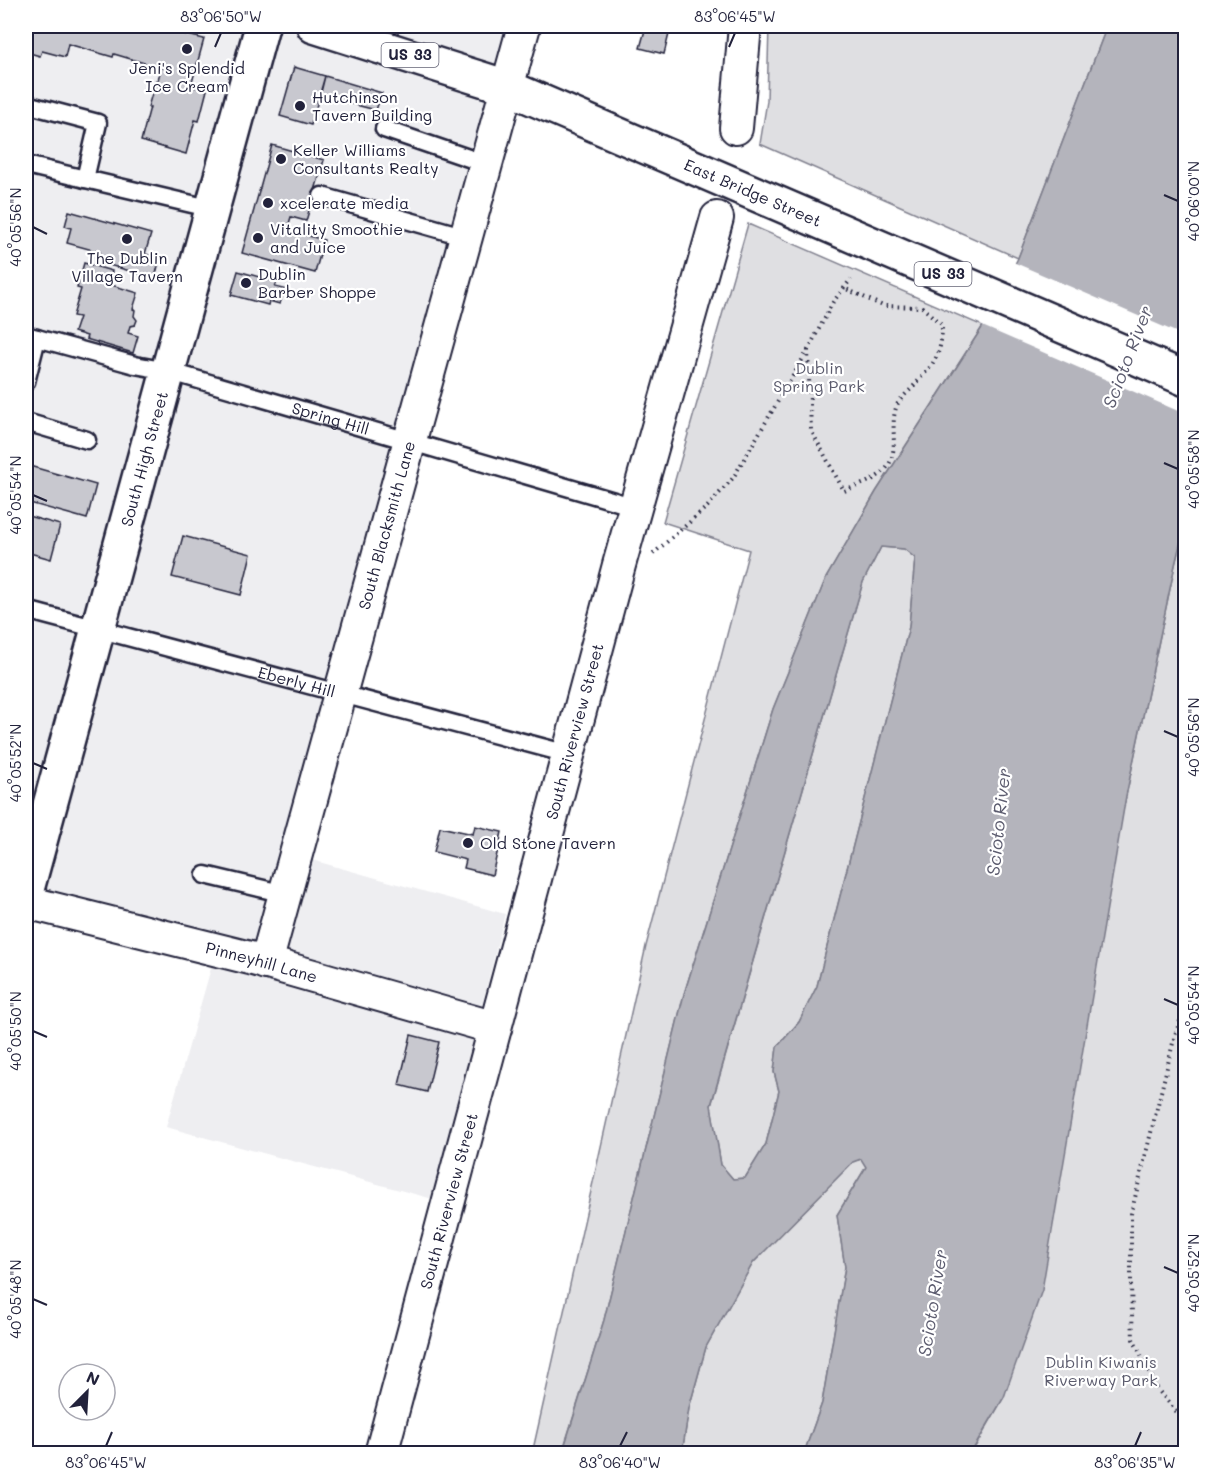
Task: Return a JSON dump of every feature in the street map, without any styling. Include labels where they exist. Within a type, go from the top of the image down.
[{"type":"main road","name":"South High Street","points":[[28,877],[262,26]]},
{"type":"main road","name":"East Bridge Street","points":[[314,26],[507,87],[1185,379]]},
{"type":"street","name":"South Blacksmith Lane","points":[[266,963],[524,26]]},
{"type":"street","points":[[736,128],[745,26]]},
{"type":"street","name":"South Riverview Street","points":[[381,1454],[619,565],[717,218]]},
{"type":"street","name":"Pinneyhill Lane","points":[[26,902],[266,963],[495,1028]]},
{"type":"lane","points":[[26,104],[98,123],[85,179]]},
{"type":"lane","points":[[384,129],[486,164]]},
{"type":"lane","points":[[26,165],[213,209]]},
{"type":"lane","points":[[322,196],[466,237]]},
{"type":"lane","points":[[26,382],[31,336]]},
{"type":"lane","name":"Spring Hill","points":[[31,336],[135,365],[168,371],[635,507]]},
{"type":"lane","points":[[26,422],[87,440]]},
{"type":"lane","name":"Eberly Hill","points":[[26,610],[568,754]]},
{"type":"lane","points":[[205,875],[285,894]]},
{"type":"path","points":[[619,565],[648,558],[683,529],[733,478],[808,350],[833,302],[851,279]]},
{"type":"path","points":[[808,350],[811,430],[844,491],[879,476],[889,466],[895,446],[893,426],[898,404],[934,364],[942,342],[942,325],[922,307],[883,306],[844,288]]},
{"type":"path","points":[[1185,781],[1182,783],[1185,793]]},
{"type":"path","points":[[1185,1004],[1175,1035],[1131,1214],[1131,1287],[1133,1339],[1158,1390],[1185,1423]]},
{"type":"shaded area","points":[[26,26],[528,26],[294,855],[505,914],[433,1199],[166,1127],[213,961],[29,909],[26,866]]},
{"type":"green space","points":[[769,26],[1107,26],[1018,258],[760,144],[767,101]]},
{"type":"green space","name":"Dublin Spring Park","points":[[748,224],[983,326],[876,492],[826,578],[773,709],[684,994],[604,1320],[562,1453],[532,1454],[646,946],[749,550],[663,522]]},
{"type":"green space","name":"Dublin Kiwanis Riverway Park","points":[[1185,524],[1185,1453],[971,1454],[1004,1397],[1126,796]]},
{"type":"green space","points":[[881,547],[905,549],[915,558],[909,627],[817,986],[799,1022],[777,1047],[774,1072],[779,1091],[766,1144],[745,1178],[733,1179],[721,1165],[711,1106],[863,582]]},
{"type":"green space","points":[[862,1159],[866,1167],[837,1215],[845,1267],[822,1403],[804,1453],[682,1454],[689,1408],[706,1347],[753,1263],[853,1161]]},
{"type":"water","name":"Scioto River","points":[[1107,26],[1185,26],[1185,524],[1126,796],[1042,1290],[1004,1397],[971,1453],[804,1453],[822,1403],[845,1267],[837,1215],[866,1167],[861,1159],[853,1162],[753,1263],[706,1347],[689,1408],[682,1453],[562,1454],[604,1320],[684,994],[773,709],[826,578],[876,492],[983,326],[1018,258]],"holes":[[[881,547],[904,549],[915,558],[909,627],[817,986],[799,1022],[777,1047],[774,1072],[779,1091],[766,1144],[745,1178],[733,1179],[721,1165],[711,1105],[863,582]]]},
{"type":"pier","points":[[1013,262],[1185,336],[1185,414],[980,325]]},
{"type":"building","points":[[26,26],[150,26],[204,39],[191,86],[207,90],[199,121],[195,120],[186,154],[141,141],[150,107],[148,107],[161,68],[114,54],[113,57],[68,44],[65,57],[42,51],[40,56],[26,52]]},
{"type":"building","points":[[628,26],[671,26],[664,54],[640,48],[645,30]]},
{"type":"building","name":"Hutchinson Tavern Building","points":[[294,67],[325,76],[311,125],[280,116]]},
{"type":"building","points":[[325,76],[382,93],[376,110],[320,96]]},
{"type":"building","points":[[272,145],[324,160],[306,221],[291,217],[287,230],[324,240],[315,273],[242,253]]},
{"type":"building","points":[[69,211],[151,234],[145,254],[160,258],[155,278],[98,262],[100,252],[67,243],[71,228],[65,226]]},
{"type":"building","points":[[84,263],[112,271],[108,284],[138,293],[133,309],[137,320],[135,325],[130,326],[128,333],[138,336],[133,353],[86,339],[87,336],[74,332],[79,317],[73,316],[81,289],[77,288]]},
{"type":"building","points":[[238,271],[277,282],[275,287],[284,289],[280,304],[269,301],[268,305],[231,295]]},
{"type":"building","points":[[26,465],[96,485],[87,519],[26,502]]},
{"type":"building","points":[[28,516],[60,525],[51,559],[26,552]]},
{"type":"building","points":[[183,536],[251,554],[241,595],[172,577]]},
{"type":"building","name":"Old Stone Tavern","points":[[475,826],[502,832],[492,875],[464,868],[466,860],[434,852],[440,827],[473,834]]},
{"type":"building","points":[[411,1035],[439,1042],[427,1092],[399,1085]]},
{"type":"place","name":"Jeni's Splendid Ice Cream","points":[[187,49]]},
{"type":"place","name":"Hutchinson Tavern Building","points":[[300,106]]},
{"type":"place","name":"Keller Williams Consultants Realty","points":[[281,159]]},
{"type":"place","name":"xcelerate media","points":[[268,203]]},
{"type":"place","name":"Vitality Smoothie and Juice","points":[[258,238]]},
{"type":"place","name":"The Dublin Village Tavern","points":[[127,239]]},
{"type":"place","name":"Dublin Barber Shoppe","points":[[246,283]]},
{"type":"place","name":"Old Stone Tavern","points":[[468,843]]}]
